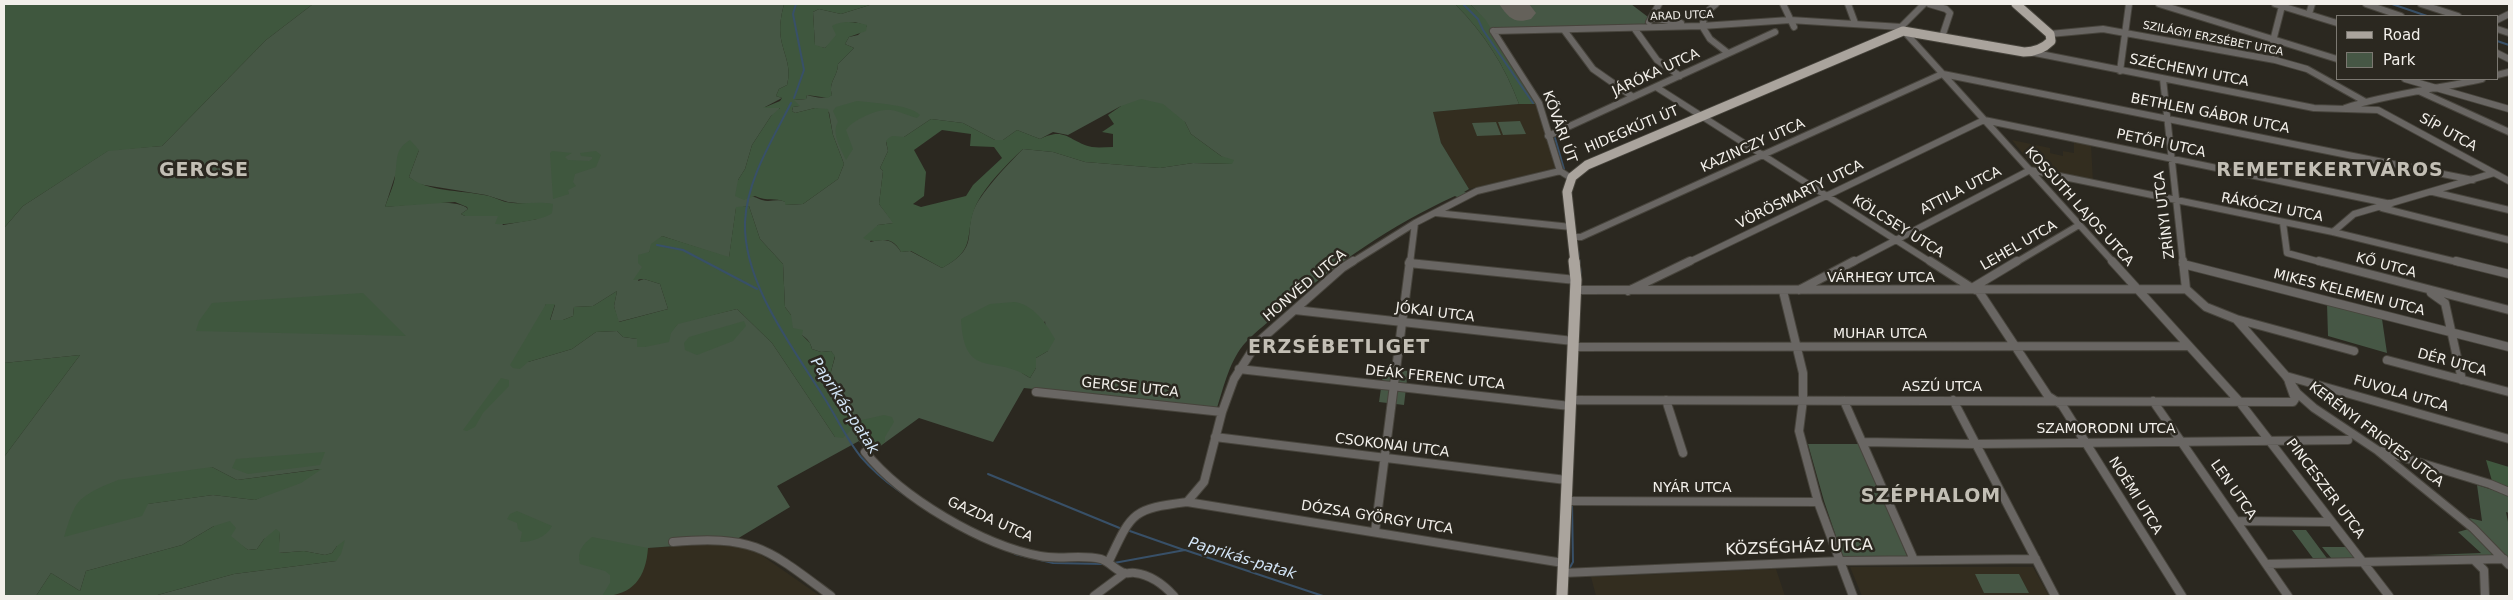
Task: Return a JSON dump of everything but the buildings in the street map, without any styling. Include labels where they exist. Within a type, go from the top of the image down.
[{"type":"main road","points":[[1902,29],[2030,52],[2047,46],[2051,41],[2050,34],[2016,4]]},
{"type":"main road","name":"HIDEGKÚTI ÚT","points":[[1571,178],[1584,166],[1702,117],[1902,29]]},
{"type":"main road","points":[[1562,596],[1569,501],[1566,480],[1578,288],[1574,235],[1566,197],[1571,178]]},
{"type":"street","points":[[1645,28],[1659,4]]},
{"type":"street","points":[[1710,10],[1716,4]]},
{"type":"street","points":[[1783,4],[1794,27]]},
{"type":"street","points":[[1848,4],[1856,23]]},
{"type":"street","points":[[1902,29],[1924,4]]},
{"type":"street","points":[[1929,4],[1946,9],[1950,14],[1942,37]]},
{"type":"street","points":[[2120,71],[2129,4]]},
{"type":"street","points":[[2159,4],[2273,41],[2336,59]]},
{"type":"street","points":[[2275,4],[2336,23]]},
{"type":"street","points":[[2309,14],[2312,4]]},
{"type":"street","points":[[2366,4],[2398,15]]},
{"type":"street","points":[[2421,4],[2455,15]]},
{"type":"street","points":[[2275,60],[2273,41],[2282,6]]},
{"type":"street","points":[[1705,16],[1702,26],[1710,39],[1728,53]]},
{"type":"street","points":[[1651,18],[1694,26]]},
{"type":"street","name":"ARAD UTCA","points":[[1493,31],[1702,26],[1790,20],[1856,23],[1902,29]]},
{"type":"street","points":[[1634,28],[1657,60],[1680,76]]},
{"type":"street","name":"KOSSUTH LAJOS UTCA","points":[[1902,29],[2187,346],[2238,400]]},
{"type":"street","name":"SZILÁGYI ERZSÉBET UTCA","points":[[2050,34],[2096,29],[2275,60],[2307,69],[2364,101]]},
{"type":"street","points":[[1564,30],[1580,58],[1593,70],[1633,97]]},
{"type":"street","name":"KŐVÁRI ÚT","points":[[1493,31],[1539,103],[1560,171],[1571,178]]},
{"type":"street","name":"JÁRÓKA UTCA","points":[[1548,136],[1775,32]]},
{"type":"street","name":"SZÉCHENYI UTCA","points":[[2030,52],[2042,56],[2314,108],[2343,110],[2364,101],[2438,89],[2478,80]]},
{"type":"street","name":"BETHLEN GÁBOR UTCA","points":[[1942,74],[2473,180]]},
{"type":"street","name":"KAZINCZY UTCA","points":[[1574,235],[1763,155],[1942,74]]},
{"type":"street","name":"ZRÍNYI UTCA","points":[[2164,79],[2170,159],[2177,201],[2186,289]]},
{"type":"street","points":[[2408,80],[2509,109]]},
{"type":"street","name":"KÖLCSEY UTCA","points":[[1656,87],[1975,290]]},
{"type":"street","points":[[2421,92],[2509,132]]},
{"type":"street","name":"SZÉCHENYI UTCA","points":[[2352,107],[2372,109]]},
{"type":"street","name":"SÍP UTCA","points":[[2372,109],[2427,135],[2509,181]]},
{"type":"street","name":"PETŐFI UTCA","points":[[1984,120],[2391,204]]},
{"type":"street","name":"VÖRÖSMARTY UTCA","points":[[1626,292],[1984,120]]},
{"type":"street","name":"RÁKÓCZI UTCA","points":[[2030,170],[2333,232],[2509,274]]},
{"type":"street","name":"ATTILA UTCA","points":[[1797,291],[2030,170]]},
{"type":"street","name":"HONVÉD UTCA","points":[[1187,502],[1204,482],[1222,412],[1239,369],[1257,343],[1342,268],[1415,223],[1486,188],[1560,171]]},
{"type":"street","points":[[2333,232],[2354,214],[2494,173]]},
{"type":"street","points":[[2431,192],[2509,210]]},
{"type":"street","points":[[2377,207],[2509,240]]},
{"type":"street","points":[[1435,213],[1574,235]]},
{"type":"street","points":[[1375,532],[1415,223]]},
{"type":"street","name":"KŐ UTCA","points":[[2283,223],[2287,253],[2509,310]]},
{"type":"street","name":"LEHEL UTCA","points":[[1975,290],[2079,225]]},
{"type":"street","name":"VÁRHEGY UTCA","points":[[1409,263],[1578,288],[1626,292],[2186,289]]},
{"type":"street","name":"MIKES KELEMEN UTCA","points":[[2183,264],[2509,347]]},
{"type":"street","points":[[2420,288],[2445,304],[2462,380]]},
{"type":"street","points":[[2186,289],[2206,307],[2236,319],[2354,351]]},
{"type":"street","name":"NOÉMI UTCA","points":[[1975,290],[2048,396],[2062,405],[2182,596]]},
{"type":"street","points":[[1783,292],[1803,373],[1803,400],[1799,431],[1818,502],[1854,596]]},
{"type":"street","name":"JÓKAI UTCA","points":[[1295,310],[1401,321],[1575,346]]},
{"type":"street","name":"KERÉNYI FRIGYES UTCA","points":[[2236,319],[2314,408],[2377,450],[2473,528],[2506,562]]},
{"type":"street","name":"MUHAR UTCA","points":[[1575,346],[2187,346]]},
{"type":"street","name":"DÉR UTCA","points":[[2387,360],[2509,392]]},
{"type":"street","name":"DEÁK FERENC UTCA","points":[[1239,369],[1393,386],[1572,401]]},
{"type":"street","name":"ASZÚ UTCA","points":[[1572,401],[2295,401],[2287,379]]},
{"type":"street","name":"FUVOLA UTCA","points":[[2287,379],[2509,439]]},
{"type":"street","name":"GERCSE UTCA","points":[[1036,392],[1222,412]]},
{"type":"street","points":[[1666,400],[1683,453]]},
{"type":"street","points":[[1953,400],[2056,596]]},
{"type":"street","name":"PINCESZER UTCA","points":[[2238,400],[2389,596]]},
{"type":"street","points":[[1844,401],[1914,560]]},
{"type":"street","name":"LEN UTCA","points":[[2154,401],[2288,596]]},
{"type":"street","name":"CSOKONAI UTCA","points":[[1215,437],[1566,480]]},
{"type":"street","name":"SZAMORODNI UTCA","points":[[1863,442],[1976,444],[2348,440]]},
{"type":"street","points":[[2377,450],[2490,484],[2509,492]]},
{"type":"street","name":"GAZDA UTCA","points":[[865,452],[880,470],[922,503],[989,537],[1038,556],[1111,563]]},
{"type":"street","name":"NYÁR UTCA","points":[[1569,501],[1818,502]]},
{"type":"street","name":"DÓZSA GYÖRGY UTCA","points":[[1111,563],[1120,537],[1133,514],[1146,506],[1187,502],[1375,532],[1563,568]]},
{"type":"street","points":[[2238,521],[2332,522]]},
{"type":"street","points":[[673,542],[716,539],[736,541],[760,547],[831,596]]},
{"type":"street","name":"KÖZSÉGHÁZ UTCA","points":[[1563,568],[1840,561],[2036,560]]},
{"type":"street","points":[[2474,560],[2484,570],[2485,596]]},
{"type":"street","points":[[2266,564],[2474,560],[2506,562]]},
{"type":"street","points":[[1111,563],[1125,573]]},
{"type":"street","points":[[1094,596],[1125,573],[1133,572],[1154,580],[1174,596]]},
{"type":"shaded area","points":[[1537,104],[1555,168],[1469,189],[1441,143],[1433,112]]},
{"type":"shaded area","points":[[2012,140],[2050,148],[2050,153],[2063,156],[2063,151],[2074,153],[2074,141],[2091,144],[2093,182],[2035,169]]},
{"type":"shaded area","points":[[732,542],[754,550],[820,596],[607,596],[648,548]]},
{"type":"shaded area","points":[[1850,567],[2033,567],[2049,596],[1862,596]]},
{"type":"shaded area","points":[[1776,569],[1785,596],[1596,596],[1591,577]]},
{"type":"green space","points":[[4,4],[313,4],[266,40],[162,146],[108,151],[23,206],[4,228]]},
{"type":"green space","points":[[313,4],[784,4],[780,30],[789,72],[787,85],[779,89],[776,96],[782,98],[765,107],[780,107],[778,112],[771,116],[752,145],[745,169],[738,180],[750,197],[765,201],[782,201],[785,202],[785,205],[803,204],[838,179],[844,164],[833,135],[829,112],[815,108],[795,113],[792,111],[793,107],[799,106],[794,100],[806,99],[807,95],[823,98],[832,95],[831,86],[838,64],[854,48],[845,44],[849,37],[858,35],[867,26],[855,22],[844,23],[833,41],[825,48],[815,46],[813,12],[819,9],[841,14],[873,4],[1455,4],[1466,15],[1493,51],[1507,76],[1519,104],[1433,112],[1441,143],[1469,189],[1464,192],[1470,193],[1459,198],[1455,196],[1431,207],[1386,233],[1342,262],[1301,294],[1240,349],[1228,373],[1217,408],[1024,388],[993,442],[919,418],[868,455],[859,441],[777,486],[790,507],[732,542],[648,548],[607,596],[154,596],[234,574],[336,561],[337,546],[332,553],[325,555],[304,551],[278,553],[280,533],[264,539],[257,549],[248,550],[214,526],[182,545],[86,571],[80,591],[51,573],[36,596],[4,596],[4,457],[80,355],[4,363],[4,228],[23,206],[109,150],[162,146],[266,40]],"holes":[[[1121,106],[1185,122],[1191,134],[1232,164],[1193,163],[1160,168],[1085,162],[1053,152],[1023,149],[979,200],[973,211],[969,237],[963,252],[955,260],[942,268],[910,251],[901,252],[892,242],[880,240],[870,242],[878,225],[894,223],[879,204],[883,171],[880,168],[888,151],[886,142],[904,137],[931,119],[963,123],[995,140],[1003,140],[1017,130],[1040,139],[1053,132],[1068,135]],[[419,150],[409,177],[418,184],[486,195],[508,202],[537,205],[537,219],[503,225],[498,216],[465,216],[461,214],[468,209],[453,203],[385,207],[395,176]],[[749,206],[760,239],[783,264],[785,307],[791,315],[791,330],[807,339],[812,349],[821,352],[831,351],[835,357],[830,375],[835,437],[772,343],[737,309],[678,323],[665,336],[643,347],[637,347],[637,339],[623,337],[617,331],[596,332],[572,349],[528,362],[546,304],[555,305],[550,321],[563,320],[573,316],[574,307],[593,306],[617,291],[614,306],[618,322],[668,309],[660,284],[644,279],[638,281],[649,252],[662,236],[729,258],[736,208]],[[1045,321],[1048,351],[1036,358],[1036,368],[1030,378],[1022,373]],[[212,467],[237,480],[320,469],[255,500],[213,495],[147,504]]]},
{"type":"green space","points":[[784,4],[873,4],[841,14],[819,9],[813,12],[815,45],[825,48],[836,35],[832,26],[849,22],[867,25],[866,31],[849,37],[845,44],[854,48],[838,64],[831,86],[832,95],[828,98],[807,95],[806,99],[794,100],[800,106],[793,107],[792,111],[795,113],[815,108],[828,109],[833,135],[844,164],[838,179],[803,204],[785,205],[785,202],[778,200],[763,199],[755,196],[744,200],[735,196],[738,180],[745,169],[752,145],[771,116],[780,108],[763,108],[780,101],[782,98],[776,96],[779,89],[787,85],[789,72],[780,30]]},
{"type":"green space","points":[[1455,4],[1470,4],[1485,19],[1537,104],[1519,104],[1507,76],[1493,51],[1466,15]]},
{"type":"green space","points":[[1470,4],[1631,4],[1648,17],[1643,27],[1490,30],[1484,19]]},
{"type":"green space","points":[[1141,99],[1163,104],[1185,122],[1191,134],[1221,156],[1234,160],[1232,164],[1193,163],[1160,168],[1085,162],[1053,152],[1023,149],[998,174],[981,196],[973,214],[966,247],[954,261],[942,268],[911,251],[901,252],[896,245],[887,240],[874,241],[863,238],[878,225],[893,223],[879,204],[883,171],[880,168],[888,151],[886,141],[890,137],[904,137],[931,119],[963,123],[995,140],[1003,140],[1017,130],[1040,139],[1049,135],[1062,134],[1084,145],[1113,147],[1113,134],[1102,132],[1114,124],[1108,115],[1121,106]],"holes":[[[942,130],[971,134],[970,146],[994,147],[1002,158],[973,185],[966,196],[921,207],[913,204],[924,196],[926,172],[914,150]]]},
{"type":"green space","points":[[857,101],[908,108],[920,115],[917,118],[898,111],[886,110],[873,113],[854,122],[846,130],[853,149],[846,160],[836,136],[838,122],[833,111],[836,107]]},
{"type":"green space","points":[[1520,121],[1526,134],[1503,135],[1498,122]]},
{"type":"green space","points":[[1496,122],[1501,135],[1477,136],[1472,123]]},
{"type":"green space","points":[[410,140],[419,150],[409,177],[417,182],[435,188],[487,196],[506,202],[553,204],[552,213],[534,220],[495,224],[498,216],[465,216],[461,214],[468,209],[467,207],[455,202],[385,207],[395,176],[399,151]]},
{"type":"green space","points":[[552,151],[572,153],[565,157],[568,160],[589,161],[592,159],[592,157],[581,156],[580,153],[596,151],[601,155],[596,167],[575,174],[573,182],[576,186],[568,190],[569,194],[553,199],[550,153]]},
{"type":"green space","points":[[749,206],[760,239],[783,264],[785,307],[791,315],[793,328],[803,330],[802,335],[810,343],[812,349],[821,352],[831,351],[835,356],[830,375],[853,428],[843,438],[835,437],[772,343],[737,309],[678,324],[671,333],[669,342],[637,347],[637,339],[623,337],[617,331],[596,332],[572,349],[528,362],[520,369],[513,368],[510,365],[546,304],[555,304],[550,320],[563,320],[573,316],[574,307],[593,306],[617,291],[614,306],[619,322],[668,309],[660,284],[644,279],[633,280],[642,267],[638,263],[638,255],[649,252],[651,244],[662,236],[729,257],[736,207]]},
{"type":"green space","points":[[363,293],[406,336],[196,331],[199,321],[212,303]]},
{"type":"green space","points":[[1014,302],[1033,310],[1055,339],[1048,351],[1036,358],[1036,368],[1030,378],[1017,371],[975,359],[968,351],[963,339],[961,319],[990,304]]},
{"type":"green space","points":[[2327,304],[2382,319],[2387,353],[2328,336]]},
{"type":"green space","points":[[744,321],[746,326],[733,341],[697,355],[685,350],[684,343],[689,337]]},
{"type":"green space","points":[[80,355],[4,457],[4,363]]},
{"type":"green space","points":[[1384,368],[1408,371],[1404,405],[1379,402]]},
{"type":"green space","points":[[501,378],[509,380],[509,386],[483,413],[475,427],[467,431],[463,430]]},
{"type":"green space","points":[[884,415],[892,417],[894,422],[885,437],[885,442],[870,453],[868,452],[875,447],[870,438],[860,440],[854,431],[862,420]]},
{"type":"green space","points":[[1808,444],[1860,444],[1907,556],[1843,557],[1824,501]]},
{"type":"green space","points":[[325,452],[320,465],[248,474],[232,468],[236,459]]},
{"type":"green space","points":[[2486,460],[2509,467],[2509,487],[2492,481]]},
{"type":"green space","points":[[212,467],[237,480],[322,469],[301,483],[255,500],[213,495],[148,504],[142,516],[64,537],[75,507],[88,494],[100,487],[118,480]]},
{"type":"green space","points":[[2477,485],[2509,495],[2509,513],[2506,512],[2509,527],[2509,560],[2469,518],[2482,521]]},
{"type":"green space","points":[[517,511],[552,526],[546,534],[538,538],[520,542],[522,532],[518,529],[517,523],[507,519],[510,514]]},
{"type":"green space","points":[[230,521],[236,528],[231,536],[248,550],[257,549],[264,539],[276,529],[280,532],[279,553],[304,551],[325,555],[332,553],[345,540],[341,554],[336,561],[234,574],[154,596],[36,596],[51,573],[80,591],[86,571],[182,545],[214,526]]},
{"type":"green space","points":[[2472,528],[2494,552],[2490,557],[2426,555],[2481,553],[2458,532]]},
{"type":"green space","points":[[2292,530],[2306,530],[2329,561],[2315,561]]},
{"type":"green space","points":[[592,537],[648,548],[644,568],[636,583],[622,593],[602,596],[610,583],[610,575],[605,571],[580,564],[579,555],[581,549]]},
{"type":"green space","points":[[2322,547],[2346,547],[2355,558],[2332,559]]},
{"type":"green space","points":[[1975,574],[2019,574],[2029,593],[1984,593]]},
{"type":"waterway","name":"Paprikás-patak","points":[[794,98],[804,70],[793,14],[796,4]]},
{"type":"waterway","points":[[1463,4],[1478,19],[1483,30],[1533,103]]},
{"type":"waterway","points":[[2392,4],[2424,15]]},
{"type":"waterway","points":[[2498,41],[2509,45]]},
{"type":"waterway","name":"Paprikás-patak","points":[[791,103],[755,175],[750,191],[745,222],[752,269],[773,315],[861,457],[892,486],[952,525]]},
{"type":"waterway","points":[[1555,138],[1564,169]]},
{"type":"waterway","points":[[657,245],[683,250],[757,289]]},
{"type":"waterway","points":[[1578,250],[1581,275]]},
{"type":"waterway","points":[[988,474],[1122,529]]},
{"type":"waterway","points":[[1569,569],[1573,562],[1572,503]]},
{"type":"waterway","points":[[1127,530],[1184,550]]},
{"type":"waterway","name":"Paprikás-patak","points":[[1114,563],[1185,550],[1323,596]]},
{"type":"waterway","name":"Paprikás-patak","points":[[1015,554],[1053,563],[1104,564]]},
{"type":"runway","points":[[1514,4],[1521,13]]},
{"type":"district","name":"GERCSE","points":[[204,171]]},
{"type":"district","name":"REMETEKERTVÁROS","points":[[2330,171]]},
{"type":"district","name":"ERZSÉBETLIGET","points":[[1339,348]]},
{"type":"district","name":"SZÉPHALOM","points":[[1931,497]]}]
